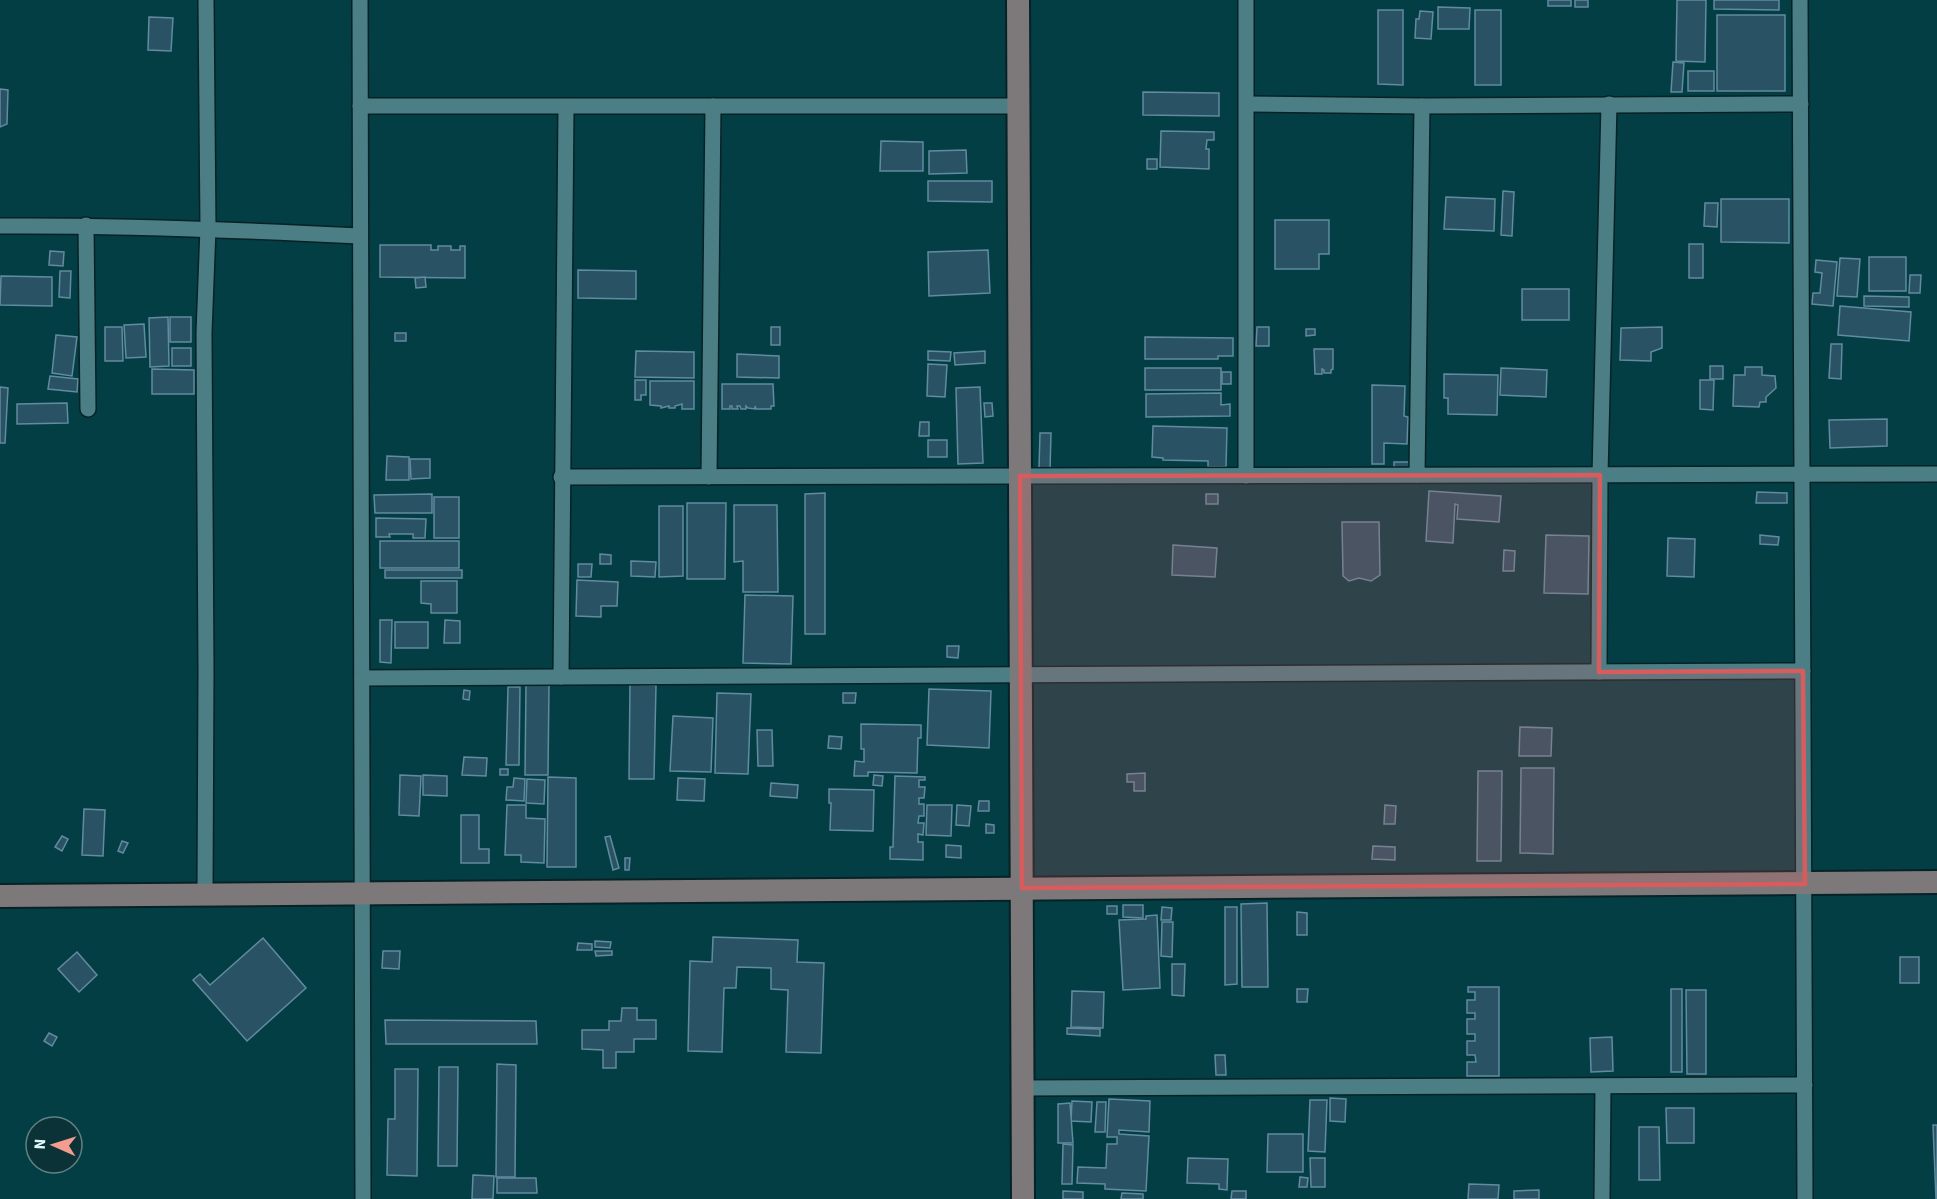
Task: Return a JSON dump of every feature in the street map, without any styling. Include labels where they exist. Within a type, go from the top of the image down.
[{"type":"street","points":[[205,893],[204,333],[208,228],[206,0]]},
{"type":"street","points":[[360,0],[363,1199]]},
{"type":"street","points":[[1018,0],[1023,1199]]},
{"type":"street","points":[[1246,0],[1248,104],[1246,476]]},
{"type":"street","points":[[1800,0],[1805,1199]]},
{"type":"street","points":[[1248,104],[1422,106],[1801,104]]},
{"type":"street","points":[[1599,672],[1600,475],[1609,104]]},
{"type":"street","points":[[360,106],[1018,106]]},
{"type":"street","points":[[709,477],[713,106]]},
{"type":"street","points":[[1417,475],[1422,106]]},
{"type":"street","points":[[561,677],[566,107]]},
{"type":"street","points":[[86,225],[88,409]]},
{"type":"street","points":[[0,226],[86,225],[208,228],[360,236]]},
{"type":"street","points":[[561,477],[1937,474]]},
{"type":"street","points":[[362,678],[1803,671]]},
{"type":"street","points":[[0,896],[1937,882]]},
{"type":"street","points":[[1023,1088],[1805,1085]]},
{"type":"street","points":[[1602,1199],[1603,1087]]},
{"type":"highlighted area","points":[[1600,475],[1599,672],[1803,671],[1805,884],[1022,888],[1020,476]]},
{"type":"building","points":[[1548,0],[1571,0],[1571,6],[1548,6]]},
{"type":"building","points":[[1575,0],[1588,0],[1588,7],[1575,7]]},
{"type":"building","points":[[1677,0],[1706,0],[1705,62],[1676,61]]},
{"type":"building","points":[[1714,0],[1779,0],[1779,10],[1714,9]]},
{"type":"building","points":[[1438,7],[1470,8],[1469,29],[1438,29]]},
{"type":"building","points":[[1378,10],[1403,10],[1403,85],[1378,84]]},
{"type":"building","points":[[1475,10],[1501,10],[1501,85],[1475,85]]},
{"type":"building","points":[[1420,11],[1433,12],[1431,39],[1415,38],[1416,19],[1419,19]]},
{"type":"building","points":[[1717,15],[1785,15],[1785,91],[1717,91]]},
{"type":"building","points":[[149,17],[173,18],[171,51],[148,50]]},
{"type":"building","points":[[1673,62],[1684,63],[1682,92],[1671,92]]},
{"type":"building","points":[[1688,71],[1714,71],[1714,91],[1688,91]]},
{"type":"building","points":[[0,89],[8,90],[7,124],[0,127]]},
{"type":"building","points":[[1143,92],[1219,93],[1219,116],[1143,115]]},
{"type":"building","points":[[1161,131],[1214,132],[1214,140],[1207,140],[1209,169],[1160,167]]},
{"type":"building","points":[[881,141],[923,142],[923,171],[880,171]]},
{"type":"building","points":[[966,150],[967,173],[929,174],[929,151]]},
{"type":"building","points":[[1147,159],[1157,159],[1157,169],[1147,169]]},
{"type":"building","points":[[928,181],[992,181],[992,202],[928,201]]},
{"type":"building","points":[[1503,191],[1514,192],[1512,236],[1501,235]]},
{"type":"building","points":[[1446,197],[1495,199],[1494,231],[1444,229]]},
{"type":"building","points":[[1721,199],[1789,199],[1789,243],[1721,242]]},
{"type":"building","points":[[1705,203],[1718,203],[1717,227],[1704,226]]},
{"type":"building","points":[[1275,220],[1329,220],[1329,254],[1319,254],[1319,269],[1275,269]]},
{"type":"building","points":[[1689,244],[1703,244],[1703,278],[1689,278]]},
{"type":"building","points":[[380,245],[431,245],[431,250],[438,250],[438,246],[451,246],[451,250],[460,250],[460,246],[465,246],[465,278],[380,277]]},
{"type":"building","points":[[988,250],[990,293],[929,296],[928,252]]},
{"type":"building","points":[[50,251],[64,252],[63,266],[49,265]]},
{"type":"building","points":[[1869,257],[1906,257],[1906,291],[1869,291]]},
{"type":"building","points":[[1840,258],[1860,259],[1857,297],[1837,296]]},
{"type":"building","points":[[1816,260],[1837,262],[1833,306],[1812,304],[1813,293],[1820,293],[1822,273],[1815,272]]},
{"type":"building","points":[[578,270],[636,271],[636,299],[578,298]]},
{"type":"building","points":[[60,271],[71,271],[70,298],[59,297]]},
{"type":"building","points":[[1910,275],[1921,275],[1920,293],[1909,293]]},
{"type":"building","points":[[1,276],[52,277],[52,306],[0,305]]},
{"type":"building","points":[[425,277],[426,287],[416,288],[415,278]]},
{"type":"building","points":[[1522,289],[1569,289],[1569,320],[1522,320]]},
{"type":"building","points":[[1864,296],[1909,297],[1909,307],[1864,306]]},
{"type":"building","points":[[1840,306],[1911,312],[1909,341],[1838,335]]},
{"type":"building","points":[[168,317],[169,366],[150,367],[149,318]]},
{"type":"building","points":[[170,317],[191,317],[191,342],[170,342]]},
{"type":"building","points":[[144,324],[146,357],[126,358],[124,325]]},
{"type":"building","points":[[105,327],[122,327],[123,361],[105,361]]},
{"type":"building","points":[[771,327],[780,327],[780,345],[771,345]]},
{"type":"building","points":[[1257,327],[1269,327],[1269,346],[1256,346]]},
{"type":"building","points":[[1662,327],[1662,348],[1651,352],[1651,361],[1620,360],[1621,328]]},
{"type":"building","points":[[1306,329],[1315,329],[1315,335],[1306,336]]},
{"type":"building","points":[[395,333],[406,333],[406,341],[395,341]]},
{"type":"building","points":[[56,335],[77,337],[72,376],[52,373]]},
{"type":"building","points":[[1145,337],[1233,338],[1233,356],[1218,356],[1218,359],[1145,359]]},
{"type":"building","points":[[1831,344],[1842,344],[1841,379],[1829,378]]},
{"type":"building","points":[[172,348],[191,348],[191,366],[172,366]]},
{"type":"building","points":[[1314,349],[1333,349],[1331,373],[1324,373],[1322,369],[1322,374],[1315,374]]},
{"type":"building","points":[[636,351],[694,352],[694,378],[635,377]]},
{"type":"building","points":[[928,351],[951,352],[950,361],[928,360]]},
{"type":"building","points":[[985,351],[985,363],[955,365],[954,353]]},
{"type":"building","points":[[737,354],[779,356],[779,378],[737,377]]},
{"type":"building","points":[[928,364],[947,365],[945,397],[927,396]]},
{"type":"building","points":[[1710,366],[1723,366],[1723,379],[1710,379]]},
{"type":"building","points":[[1745,367],[1762,367],[1762,375],[1775,376],[1776,388],[1766,397],[1766,402],[1760,402],[1759,407],[1733,406],[1734,375],[1745,375]]},
{"type":"building","points":[[1145,368],[1221,368],[1221,390],[1145,390]]},
{"type":"building","points":[[1501,368],[1547,370],[1546,397],[1500,395]]},
{"type":"building","points":[[152,369],[194,370],[194,394],[152,394]]},
{"type":"building","points":[[1222,372],[1231,372],[1231,384],[1222,384]]},
{"type":"building","points":[[1444,374],[1498,375],[1497,415],[1448,414],[1448,398],[1444,398]]},
{"type":"building","points":[[50,376],[78,379],[77,392],[48,389]]},
{"type":"building","points":[[635,380],[646,380],[646,395],[641,395],[641,400],[635,400]]},
{"type":"building","points":[[1700,380],[1714,380],[1713,410],[1700,409]]},
{"type":"building","points":[[650,381],[694,381],[694,409],[682,409],[682,404],[675,408],[650,405]]},
{"type":"building","points":[[722,384],[773,384],[774,406],[771,406],[771,409],[756,409],[755,406],[755,409],[746,406],[746,409],[741,409],[737,406],[738,409],[732,409],[730,406],[730,409],[722,409]]},
{"type":"building","points":[[1372,385],[1405,386],[1404,416],[1408,417],[1407,444],[1384,443],[1384,464],[1372,464]]},
{"type":"building","points":[[0,387],[8,388],[5,443],[0,443]]},
{"type":"building","points":[[980,387],[983,463],[958,464],[956,388]]},
{"type":"building","points":[[1221,393],[1221,405],[1230,404],[1230,416],[1146,417],[1146,394]]},
{"type":"building","points":[[67,403],[68,423],[17,424],[17,404]]},
{"type":"building","points":[[984,403],[992,403],[993,416],[985,417]]},
{"type":"building","points":[[1887,419],[1887,446],[1830,448],[1829,420]]},
{"type":"building","points":[[920,422],[929,422],[929,436],[919,436]]},
{"type":"building","points":[[1153,426],[1227,428],[1226,467],[1208,467],[1208,461],[1163,460],[1163,458],[1152,457]]},
{"type":"building","points":[[1040,433],[1051,433],[1050,470],[1039,469]]},
{"type":"building","points":[[928,440],[947,440],[947,457],[928,457]]},
{"type":"building","points":[[387,456],[409,457],[409,480],[386,480]]},
{"type":"building","points":[[410,459],[430,459],[430,478],[411,479]]},
{"type":"building","points":[[1394,462],[1410,462],[1409,472],[1394,472]]},
{"type":"building","points":[[1429,491],[1501,496],[1499,522],[1457,519],[1458,505],[1455,504],[1453,543],[1426,541]]},
{"type":"building","points":[[1757,492],[1787,493],[1787,503],[1756,503]]},
{"type":"building","points":[[825,493],[825,634],[805,634],[805,494]]},
{"type":"building","points":[[432,494],[432,513],[375,513],[374,495]]},
{"type":"building","points":[[1206,494],[1218,494],[1218,504],[1206,504]]},
{"type":"building","points":[[434,497],[459,497],[459,538],[434,538]]},
{"type":"building","points":[[687,503],[726,503],[725,579],[687,579]]},
{"type":"building","points":[[734,505],[777,505],[778,592],[743,592],[743,561],[734,562]]},
{"type":"building","points":[[659,506],[683,506],[683,576],[659,577]]},
{"type":"building","points":[[376,518],[426,519],[425,538],[413,538],[413,534],[389,534],[390,537],[376,537]]},
{"type":"building","points":[[1342,522],[1379,522],[1380,575],[1371,581],[1359,578],[1349,581],[1343,576]]},
{"type":"building","points":[[1546,535],[1589,536],[1588,594],[1544,593]]},
{"type":"building","points":[[1760,535],[1779,537],[1778,545],[1760,544]]},
{"type":"building","points":[[1668,538],[1695,539],[1694,577],[1667,576]]},
{"type":"building","points":[[380,541],[459,541],[459,568],[380,568]]},
{"type":"building","points":[[1173,545],[1217,548],[1215,577],[1172,575]]},
{"type":"building","points":[[1504,550],[1515,551],[1514,571],[1503,571]]},
{"type":"building","points":[[600,554],[611,555],[611,564],[600,564]]},
{"type":"building","points":[[631,561],[656,562],[655,577],[631,576]]},
{"type":"building","points":[[578,564],[592,564],[591,577],[578,577]]},
{"type":"building","points":[[385,570],[462,570],[462,578],[385,578]]},
{"type":"building","points":[[577,580],[618,582],[617,606],[601,606],[601,617],[576,616]]},
{"type":"building","points":[[421,581],[457,581],[457,613],[431,613],[431,604],[421,603]]},
{"type":"building","points":[[745,595],[793,596],[791,664],[743,663]]},
{"type":"building","points":[[380,620],[392,620],[391,663],[380,662]]},
{"type":"building","points":[[445,620],[460,621],[460,643],[444,643]]},
{"type":"building","points":[[395,622],[428,622],[428,648],[395,648]]},
{"type":"building","points":[[947,646],[959,646],[958,658],[947,657]]},
{"type":"building","points":[[630,684],[656,685],[654,779],[629,779]]},
{"type":"building","points":[[526,685],[549,685],[548,775],[525,775]]},
{"type":"building","points":[[508,687],[520,687],[519,765],[506,765]]},
{"type":"building","points":[[929,689],[991,691],[989,748],[927,745]]},
{"type":"building","points":[[464,690],[470,691],[469,700],[463,699]]},
{"type":"building","points":[[717,693],[751,694],[748,774],[715,773]]},
{"type":"building","points":[[843,693],[856,693],[855,703],[843,703]]},
{"type":"building","points":[[673,716],[713,718],[711,772],[670,771]]},
{"type":"building","points":[[861,724],[921,725],[921,738],[918,738],[917,773],[868,772],[868,776],[854,776],[855,761],[864,762],[864,749],[861,749]]},
{"type":"building","points":[[1520,727],[1552,728],[1551,756],[1519,756]]},
{"type":"building","points":[[757,730],[772,730],[773,766],[758,766]]},
{"type":"building","points":[[829,736],[842,737],[841,749],[828,748]]},
{"type":"building","points":[[464,757],[487,758],[486,776],[462,775]]},
{"type":"building","points":[[1521,768],[1554,768],[1553,854],[1520,853]]},
{"type":"building","points":[[500,769],[508,769],[508,775],[500,775]]},
{"type":"building","points":[[1478,771],[1502,771],[1501,861],[1477,861]]},
{"type":"building","points":[[1145,773],[1145,791],[1134,791],[1134,782],[1127,782],[1127,774]]},
{"type":"building","points":[[400,775],[421,776],[419,816],[399,815]]},
{"type":"building","points":[[423,775],[447,776],[447,796],[423,795]]},
{"type":"building","points":[[874,775],[883,776],[882,786],[873,785]]},
{"type":"building","points":[[895,776],[925,777],[925,780],[919,780],[919,787],[925,787],[924,798],[919,798],[919,804],[924,804],[924,816],[919,816],[918,823],[924,823],[923,835],[918,834],[918,842],[923,842],[923,860],[890,859],[890,847],[893,847]]},
{"type":"building","points":[[548,777],[576,778],[576,867],[547,867]]},
{"type":"building","points":[[514,778],[525,779],[524,801],[506,800],[507,787],[513,787]]},
{"type":"building","points":[[678,778],[705,779],[704,801],[677,800]]},
{"type":"building","points":[[527,779],[545,780],[544,804],[526,803]]},
{"type":"building","points":[[771,783],[798,785],[797,798],[770,796]]},
{"type":"building","points":[[829,789],[874,790],[873,831],[830,830]]},
{"type":"building","points":[[979,801],[989,801],[989,811],[978,811]]},
{"type":"building","points":[[507,805],[526,805],[526,818],[545,819],[544,863],[521,862],[521,855],[505,855]]},
{"type":"building","points":[[927,805],[952,805],[951,836],[926,835]]},
{"type":"building","points":[[957,805],[971,806],[969,826],[956,825]]},
{"type":"building","points":[[1385,805],[1396,806],[1395,824],[1384,824]]},
{"type":"building","points":[[84,809],[105,810],[103,856],[82,855]]},
{"type":"building","points":[[461,815],[479,815],[479,849],[489,849],[489,863],[461,863]]},
{"type":"building","points":[[986,824],[994,825],[994,833],[986,833]]},
{"type":"building","points":[[62,836],[68,839],[62,851],[55,847]]},
{"type":"building","points":[[610,836],[619,868],[613,870],[605,837]]},
{"type":"building","points":[[122,841],[128,843],[123,853],[118,851]]},
{"type":"building","points":[[946,845],[961,846],[961,858],[946,857]]},
{"type":"building","points":[[1373,846],[1395,847],[1395,860],[1372,859]]},
{"type":"building","points":[[625,858],[630,858],[629,870],[625,870]]},
{"type":"building","points":[[1267,903],[1268,987],[1242,987],[1241,904]]},
{"type":"building","points":[[1123,905],[1143,905],[1143,918],[1123,917]]},
{"type":"building","points":[[1107,906],[1117,906],[1117,914],[1107,914]]},
{"type":"building","points":[[1162,907],[1172,908],[1171,920],[1161,920]]},
{"type":"building","points":[[1225,907],[1237,907],[1237,984],[1225,985]]},
{"type":"building","points":[[1297,912],[1307,913],[1307,935],[1297,935]]},
{"type":"building","points":[[1157,915],[1160,988],[1123,990],[1119,920],[1146,919],[1146,916]]},
{"type":"building","points":[[1162,922],[1173,922],[1172,957],[1161,956]]},
{"type":"building","points":[[713,937],[798,940],[797,962],[824,963],[821,1053],[786,1052],[788,990],[771,989],[771,968],[737,967],[736,988],[724,988],[722,1052],[688,1051],[690,961],[712,962]]},
{"type":"building","points":[[263,938],[306,988],[247,1041],[193,980],[200,974],[210,985]]},
{"type":"building","points":[[595,941],[611,942],[610,948],[595,947]]},
{"type":"building","points":[[578,943],[592,944],[592,950],[577,950]]},
{"type":"building","points":[[383,951],[400,951],[399,969],[382,968]]},
{"type":"building","points":[[595,951],[612,951],[612,955],[596,956]]},
{"type":"building","points":[[77,952],[97,975],[79,992],[58,969]]},
{"type":"building","points":[[1900,957],[1919,957],[1919,983],[1900,983]]},
{"type":"building","points":[[1172,964],[1185,964],[1184,996],[1172,995]]},
{"type":"building","points":[[1468,987],[1499,987],[1499,1076],[1467,1076],[1467,1062],[1476,1062],[1475,1055],[1467,1055],[1467,1041],[1475,1041],[1475,1034],[1467,1034],[1467,1019],[1475,1019],[1475,1013],[1467,1013],[1467,1000],[1475,1000],[1475,992],[1468,992]]},
{"type":"building","points":[[1297,989],[1308,989],[1307,1002],[1297,1002]]},
{"type":"building","points":[[1671,989],[1682,989],[1682,1072],[1671,1072]]},
{"type":"building","points":[[1686,990],[1706,990],[1706,1074],[1687,1074]]},
{"type":"building","points":[[1072,991],[1104,992],[1103,1028],[1071,1027]]},
{"type":"building","points":[[622,1008],[637,1008],[637,1020],[656,1020],[656,1039],[634,1039],[634,1052],[616,1052],[616,1068],[603,1068],[603,1050],[582,1049],[582,1030],[609,1030],[609,1021],[621,1021]]},
{"type":"building","points":[[385,1020],[536,1021],[537,1044],[386,1044]]},
{"type":"building","points":[[1067,1028],[1100,1029],[1100,1036],[1067,1034]]},
{"type":"building","points":[[49,1033],[57,1037],[52,1046],[44,1041]]},
{"type":"building","points":[[1612,1037],[1613,1071],[1591,1072],[1590,1038]]},
{"type":"building","points":[[1215,1055],[1225,1055],[1226,1075],[1216,1075]]},
{"type":"building","points":[[497,1064],[516,1065],[515,1177],[496,1177]]},
{"type":"building","points":[[439,1067],[458,1067],[457,1166],[438,1166]]},
{"type":"building","points":[[395,1069],[418,1069],[417,1176],[387,1175],[388,1119],[395,1119]]},
{"type":"building","points":[[1330,1098],[1346,1099],[1345,1122],[1330,1121]]},
{"type":"building","points":[[1109,1099],[1150,1101],[1149,1132],[1119,1130],[1119,1134],[1149,1136],[1146,1191],[1105,1189],[1105,1184],[1077,1183],[1078,1167],[1106,1168],[1107,1144],[1117,1144],[1117,1137],[1107,1137]]},
{"type":"building","points":[[1310,1100],[1327,1100],[1325,1152],[1308,1151]]},
{"type":"building","points":[[1072,1101],[1092,1102],[1091,1122],[1071,1121]]},
{"type":"building","points":[[1097,1102],[1106,1102],[1105,1132],[1095,1132]]},
{"type":"building","points":[[1070,1103],[1073,1143],[1058,1143],[1058,1104]]},
{"type":"building","points":[[1666,1108],[1694,1108],[1694,1143],[1667,1143]]},
{"type":"building","points":[[1933,1125],[1937,1125],[1937,1199],[1936,1199]]},
{"type":"building","points":[[1639,1127],[1659,1127],[1660,1180],[1639,1180]]},
{"type":"building","points":[[1268,1134],[1303,1134],[1303,1172],[1267,1172]]},
{"type":"building","points":[[1063,1144],[1073,1145],[1072,1184],[1062,1184]]},
{"type":"building","points":[[1188,1158],[1228,1159],[1227,1190],[1219,1189],[1219,1184],[1187,1183]]},
{"type":"building","points":[[1310,1158],[1325,1158],[1325,1187],[1311,1187]]},
{"type":"building","points":[[473,1175],[494,1176],[493,1199],[472,1199]]},
{"type":"building","points":[[1300,1177],[1308,1178],[1307,1187],[1299,1187]]},
{"type":"building","points":[[497,1178],[536,1178],[537,1193],[497,1193]]},
{"type":"building","points":[[1469,1184],[1499,1185],[1498,1199],[1468,1199]]},
{"type":"building","points":[[1539,1190],[1539,1199],[1514,1199],[1514,1191]]},
{"type":"building","points":[[1063,1191],[1083,1192],[1083,1199],[1063,1199]]},
{"type":"building","points":[[1232,1191],[1246,1191],[1246,1199],[1231,1199]]},
{"type":"building","points":[[1122,1193],[1143,1194],[1143,1199],[1121,1199]]}]
